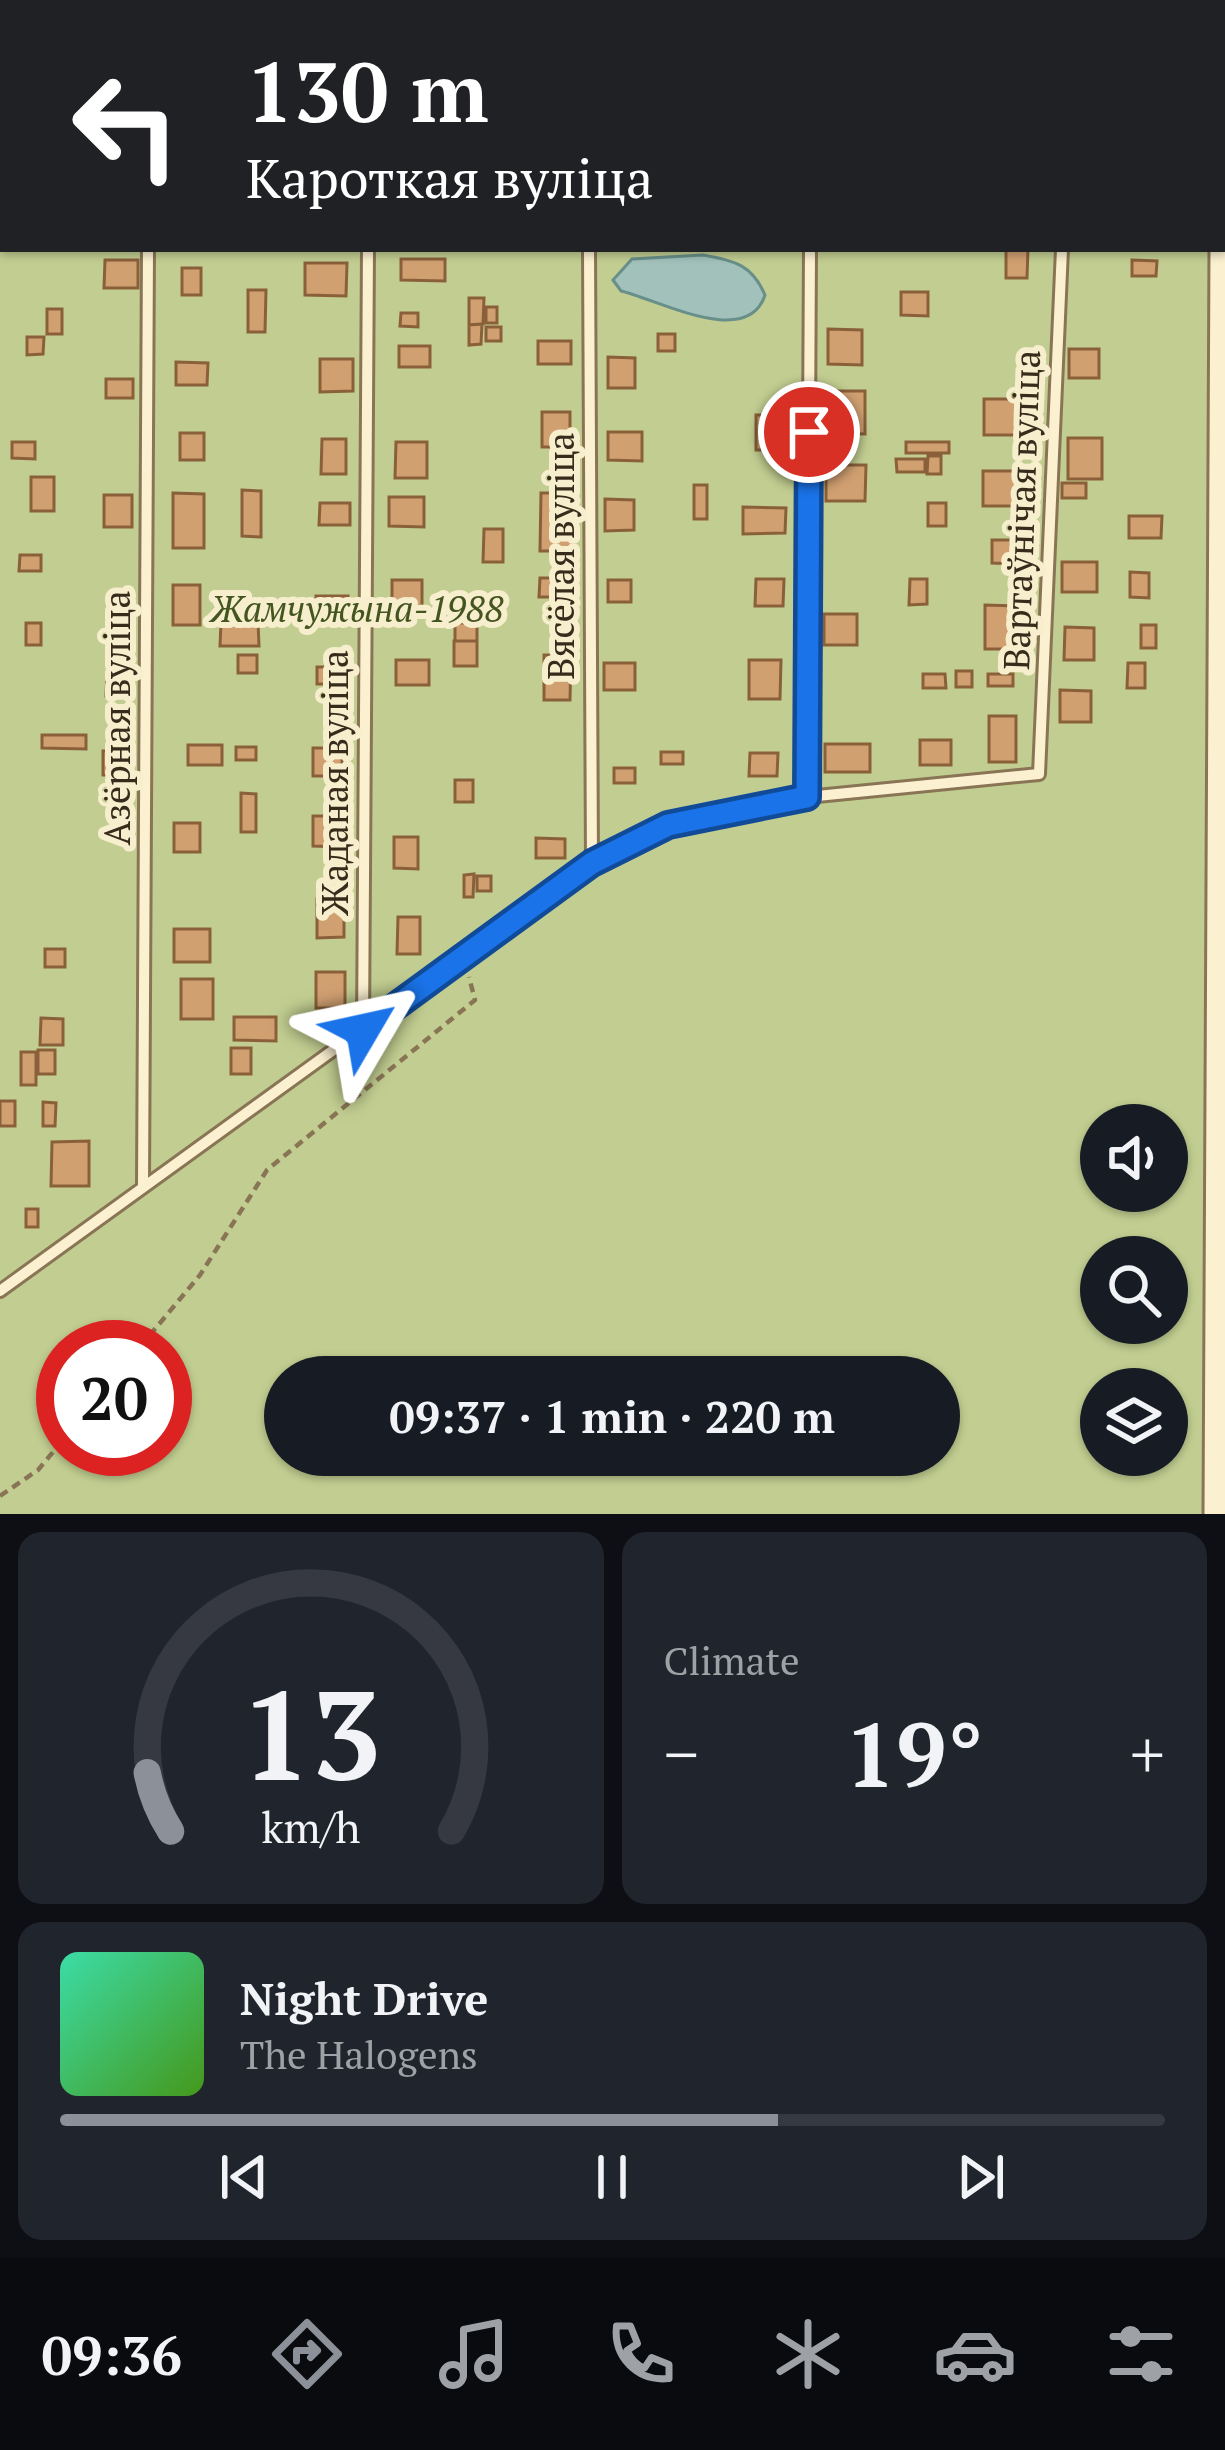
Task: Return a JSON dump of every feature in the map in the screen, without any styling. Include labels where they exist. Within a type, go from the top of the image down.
[{"type":"street","points":[[1215,1514],[1221,252]]},
{"type":"lane","name":"Азёрная вуліца","points":[[143,1186],[148,252]]},
{"type":"lane","name":"Жаданая вуліца","points":[[363,1030],[368,252]]},
{"type":"lane","name":"Вясёлая вуліца","points":[[589,252],[592,863]]},
{"type":"lane","points":[[0,1291],[592,863],[668,825],[807,797],[810,252]]},
{"type":"lane","name":"Вартаўнічая вуліца","points":[[807,797],[1040,774],[1062,252]]},
{"type":"path","points":[[163,1320],[200,1276],[267,1170],[475,1000],[464,958]]},
{"type":"path","points":[[0,1496],[36,1471]]},
{"type":"green space","name":"Жамчужына-1988","points":[[0,252],[1225,252],[1225,1514],[0,1514]]},
{"type":"water","points":[[703,255],[748,270],[765,295],[755,311],[741,318],[701,317],[621,291],[613,280],[632,259]]},
{"type":"building","points":[[1006,252],[1028,252],[1027,278],[1006,278]]},
{"type":"building","points":[[401,259],[445,259],[445,281],[401,280]]},
{"type":"building","points":[[105,260],[138,260],[138,288],[104,288]]},
{"type":"building","points":[[1132,260],[1157,261],[1156,276],[1132,276]]},
{"type":"building","points":[[305,263],[347,263],[346,296],[305,295]]},
{"type":"building","points":[[182,268],[201,268],[201,295],[182,295]]},
{"type":"building","points":[[248,290],[266,290],[265,332],[248,332]]},
{"type":"building","points":[[901,292],[928,292],[928,316],[901,315]]},
{"type":"building","points":[[469,298],[484,298],[483,324],[469,325]]},
{"type":"building","points":[[486,307],[497,307],[497,323],[486,323]]},
{"type":"building","points":[[47,309],[62,309],[62,334],[47,334]]},
{"type":"building","points":[[401,313],[418,313],[418,327],[400,326]]},
{"type":"building","points":[[482,324],[481,344],[469,345],[469,325]]},
{"type":"building","points":[[486,327],[501,327],[501,341],[486,341]]},
{"type":"building","points":[[828,329],[862,330],[862,365],[828,364]]},
{"type":"building","points":[[658,334],[675,334],[675,351],[658,351]]},
{"type":"building","points":[[27,337],[44,337],[43,354],[27,355]]},
{"type":"building","points":[[538,341],[571,341],[571,364],[538,364]]},
{"type":"building","points":[[399,346],[430,346],[430,367],[399,367]]},
{"type":"building","points":[[1069,349],[1099,349],[1099,378],[1069,378]]},
{"type":"building","points":[[608,357],[635,358],[635,388],[608,388]]},
{"type":"building","points":[[320,359],[353,359],[353,391],[320,392]]},
{"type":"building","points":[[176,362],[208,363],[207,385],[176,385]]},
{"type":"building","points":[[106,379],[133,379],[133,398],[106,398]]},
{"type":"building","points":[[829,391],[865,391],[865,434],[828,433]]},
{"type":"building","points":[[984,399],[1022,399],[1022,435],[984,435]]},
{"type":"building","points":[[542,412],[570,412],[570,447],[542,447]]},
{"type":"building","points":[[756,415],[785,415],[785,450],[756,450]]},
{"type":"building","points":[[608,432],[642,432],[642,461],[608,460]]},
{"type":"building","points":[[180,433],[204,433],[204,460],[180,460]]},
{"type":"building","points":[[1068,438],[1102,438],[1102,479],[1068,479]]},
{"type":"building","points":[[322,439],[346,439],[346,474],[321,474]]},
{"type":"building","points":[[12,442],[35,442],[35,459],[12,458]]},
{"type":"building","points":[[396,442],[427,442],[427,478],[395,478]]},
{"type":"building","points":[[906,442],[949,442],[949,453],[906,453]]},
{"type":"building","points":[[928,456],[941,456],[941,474],[927,474]]},
{"type":"building","points":[[896,459],[925,459],[925,472],[897,472]]},
{"type":"building","points":[[826,465],[866,465],[865,501],[826,501]]},
{"type":"building","points":[[983,471],[1023,471],[1022,506],[983,506]]},
{"type":"building","points":[[31,477],[54,477],[54,511],[31,511]]},
{"type":"building","points":[[1062,483],[1086,483],[1086,498],[1062,498]]},
{"type":"building","points":[[694,485],[707,485],[707,519],[694,519]]},
{"type":"building","points":[[242,490],[261,491],[261,537],[242,536]]},
{"type":"building","points":[[173,493],[204,494],[204,548],[173,548]]},
{"type":"building","points":[[541,493],[573,493],[573,551],[540,551]]},
{"type":"building","points":[[104,495],[132,495],[132,527],[104,527]]},
{"type":"building","points":[[389,497],[424,497],[424,527],[389,526]]},
{"type":"building","points":[[605,499],[634,500],[634,530],[605,531]]},
{"type":"building","points":[[320,503],[350,503],[350,525],[319,525]]},
{"type":"building","points":[[928,503],[946,503],[946,526],[928,526]]},
{"type":"building","points":[[743,507],[786,508],[785,533],[743,534]]},
{"type":"building","points":[[1129,516],[1162,516],[1161,538],[1129,538]]},
{"type":"building","points":[[484,529],[503,529],[503,562],[483,562]]},
{"type":"building","points":[[992,540],[1020,540],[1020,564],[992,563]]},
{"type":"building","points":[[20,555],[41,555],[41,571],[19,571]]},
{"type":"building","points":[[1062,562],[1097,562],[1097,592],[1062,592]]},
{"type":"building","points":[[1130,572],[1149,573],[1149,598],[1130,597]]},
{"type":"building","points":[[540,578],[567,578],[566,597],[539,597]]},
{"type":"building","points":[[756,579],[784,579],[783,606],[755,606]]},
{"type":"building","points":[[910,579],[927,579],[927,604],[909,605]]},
{"type":"building","points":[[392,580],[422,580],[422,606],[392,605]]},
{"type":"building","points":[[608,580],[631,580],[631,602],[608,602]]},
{"type":"building","points":[[173,585],[200,585],[200,625],[173,625]]},
{"type":"building","points":[[316,596],[348,596],[348,611],[316,611]]},
{"type":"building","points":[[985,605],[1017,606],[1017,649],[985,649]]},
{"type":"building","points":[[824,614],[857,614],[857,645],[824,645]]},
{"type":"building","points":[[221,622],[258,622],[259,646],[220,646]]},
{"type":"building","points":[[26,623],[41,623],[41,645],[26,645]]},
{"type":"building","points":[[455,623],[477,623],[477,641],[455,641]]},
{"type":"building","points":[[1141,625],[1156,625],[1156,648],[1141,648]]},
{"type":"building","points":[[1065,627],[1094,628],[1094,660],[1064,660]]},
{"type":"building","points":[[454,641],[477,641],[477,666],[454,666]]},
{"type":"building","points":[[238,655],[257,655],[257,673],[238,673]]},
{"type":"building","points":[[544,655],[571,655],[570,700],[544,700]]},
{"type":"building","points":[[396,660],[429,660],[429,685],[396,685]]},
{"type":"building","points":[[749,660],[781,660],[780,699],[749,699]]},
{"type":"building","points":[[604,663],[635,663],[635,690],[604,690]]},
{"type":"building","points":[[1128,663],[1145,663],[1145,688],[1127,688]]},
{"type":"building","points":[[317,667],[344,667],[344,684],[317,684]]},
{"type":"building","points":[[107,670],[130,670],[130,695],[106,696]]},
{"type":"building","points":[[956,671],[972,671],[972,687],[956,687]]},
{"type":"building","points":[[923,674],[945,674],[946,688],[923,688]]},
{"type":"building","points":[[988,674],[1013,674],[1013,686],[988,686]]},
{"type":"building","points":[[1060,690],[1091,691],[1091,722],[1060,722]]},
{"type":"building","points":[[989,716],[1016,716],[1016,762],[989,762]]},
{"type":"building","points":[[42,735],[86,735],[86,749],[42,748]]},
{"type":"building","points":[[920,740],[951,740],[951,765],[920,765]]},
{"type":"building","points":[[825,744],[870,744],[870,772],[825,772]]},
{"type":"building","points":[[188,745],[222,745],[222,765],[188,765]]},
{"type":"building","points":[[236,747],[256,747],[256,760],[236,760]]},
{"type":"building","points":[[313,748],[342,748],[342,776],[313,776]]},
{"type":"building","points":[[103,751],[128,751],[128,775],[103,775]]},
{"type":"building","points":[[661,752],[683,752],[683,764],[661,764]]},
{"type":"building","points":[[750,753],[778,753],[777,776],[749,776]]},
{"type":"building","points":[[614,768],[635,768],[635,783],[614,783]]},
{"type":"building","points":[[455,780],[473,780],[473,802],[455,802]]},
{"type":"building","points":[[241,793],[256,794],[256,832],[241,832]]},
{"type":"building","points":[[313,816],[343,816],[342,847],[313,846]]},
{"type":"building","points":[[174,823],[200,823],[200,852],[174,852]]},
{"type":"building","points":[[394,837],[418,837],[418,869],[394,868]]},
{"type":"building","points":[[536,838],[565,839],[565,858],[536,858]]},
{"type":"building","points":[[474,874],[473,897],[464,897],[464,875]]},
{"type":"building","points":[[477,876],[491,876],[491,891],[477,891]]},
{"type":"building","points":[[317,899],[344,899],[344,937],[317,938]]},
{"type":"building","points":[[398,917],[420,917],[420,954],[397,954]]},
{"type":"building","points":[[174,929],[210,929],[210,962],[174,962]]},
{"type":"building","points":[[45,949],[65,949],[65,967],[45,967]]},
{"type":"building","points":[[316,972],[345,972],[345,1008],[316,1008]]},
{"type":"building","points":[[181,979],[213,979],[213,1019],[181,1019]]},
{"type":"building","points":[[234,1017],[276,1017],[276,1041],[234,1040]]},
{"type":"building","points":[[41,1018],[63,1019],[63,1045],[40,1045]]},
{"type":"building","points":[[231,1048],[251,1048],[251,1074],[231,1074]]},
{"type":"building","points":[[38,1050],[55,1050],[55,1074],[38,1074]]},
{"type":"building","points":[[21,1052],[36,1052],[36,1085],[21,1085]]},
{"type":"building","points":[[0,1101],[15,1101],[15,1126],[0,1126]]},
{"type":"building","points":[[43,1102],[56,1103],[55,1126],[43,1126]]},
{"type":"building","points":[[89,1141],[89,1186],[51,1186],[52,1142]]},
{"type":"building","points":[[26,1209],[38,1209],[38,1227],[26,1227]]},
{"type":"route","points":[[363,1030],[592,863],[668,825],[807,797],[809,432]]}]
